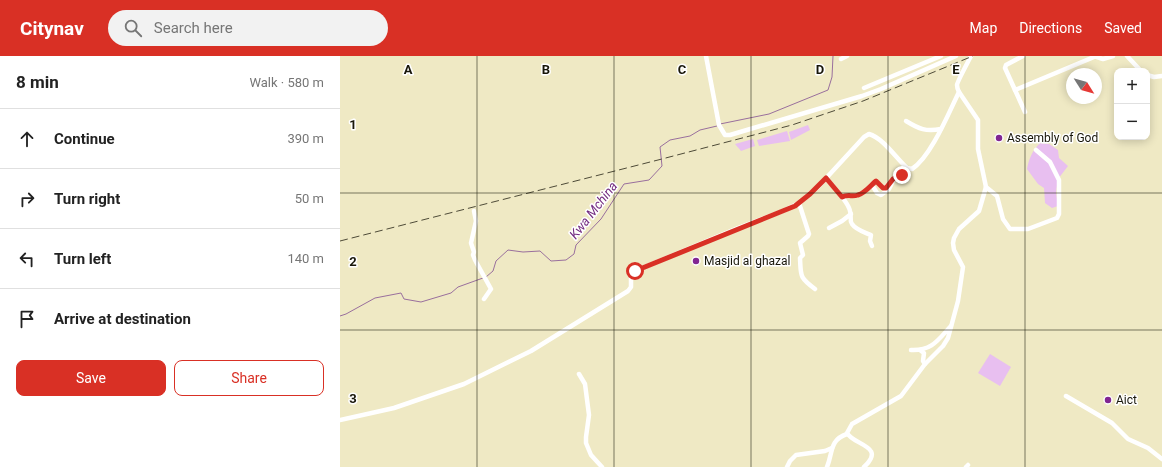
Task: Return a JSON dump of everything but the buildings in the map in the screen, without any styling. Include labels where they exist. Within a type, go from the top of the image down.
[{"type":"street","points":[[706,56],[719,125],[725,135],[730,135],[862,96],[956,56]]},
{"type":"street","points":[[841,59],[846,56]]},
{"type":"street","points":[[864,88],[941,56]]},
{"type":"street","points":[[847,434],[847,431],[852,424],[901,396],[925,364],[946,342],[952,325],[958,300],[963,267],[954,250],[954,238],[959,229],[979,211],[986,187],[978,149],[978,120],[959,92],[957,84],[971,56]]},
{"type":"street","points":[[1023,56],[1006,65],[1005,68],[1025,112]]},
{"type":"street","points":[[1015,90],[1094,56],[1103,58],[1113,56]]},
{"type":"street","points":[[1127,56],[1139,68]]},
{"type":"street","points":[[1150,75],[1154,77],[1162,76]]},
{"type":"street","points":[[340,420],[394,408],[464,384],[531,350],[628,291],[632,287],[631,276],[635,271],[799,203],[826,178],[864,137],[869,134],[884,145],[907,168],[912,169],[917,165],[929,149],[941,129],[959,92]]},
{"type":"street","points":[[906,121],[924,130],[932,131],[941,129]]},
{"type":"street","points":[[986,187],[997,196],[1003,219],[1011,230],[1028,229],[1057,218],[1059,214],[1059,180],[1050,162],[1036,150]]},
{"type":"street","points":[[842,197],[847,195],[857,196],[876,181],[878,181],[882,187],[885,188],[895,178],[902,175],[907,168]]},
{"type":"street","points":[[826,178],[850,209],[850,221],[853,226],[871,235],[870,239],[872,246]]},
{"type":"street","points":[[872,185],[877,193],[881,195],[889,189],[895,178]]},
{"type":"street","points":[[799,203],[809,234],[800,243],[803,255],[800,258],[800,272],[806,281],[815,289]]},
{"type":"street","points":[[474,211],[476,221],[471,243],[474,252],[473,255],[491,289],[484,299]]},
{"type":"street","points":[[829,228],[851,214]]},
{"type":"street","points":[[911,350],[921,351],[932,346],[952,325]]},
{"type":"street","points":[[921,351],[924,353],[923,360],[925,364]]},
{"type":"street","points":[[579,374],[585,384],[589,415],[586,443],[591,455],[602,467]]},
{"type":"street","points":[[1066,396],[1112,423],[1128,439],[1148,448],[1162,459]]},
{"type":"street","points":[[827,467],[832,448],[839,437],[847,434]]},
{"type":"street","points":[[847,434],[853,439],[864,444],[870,450],[872,458],[864,467]]},
{"type":"street","points":[[787,467],[796,455],[825,451],[832,448]]},
{"type":"shaded area","points":[[808,125],[810,130],[791,140],[789,132]]},
{"type":"shaded area","points":[[787,131],[790,141],[759,146],[757,140]]},
{"type":"shaded area","points":[[753,139],[755,146],[741,151],[735,144]]},
{"type":"shaded area","points":[[1040,143],[1049,144],[1058,150],[1059,158],[1068,166],[1058,179],[1056,192],[1058,206],[1052,208],[1045,203],[1044,188],[1038,184],[1027,169],[1031,155]]},
{"type":"shaded area","points":[[990,354],[1011,367],[1000,386],[978,373]]},
{"type":"waterway","name":"Kwa Mchina","points":[[720,124],[769,114],[828,90],[832,77],[833,56]]},
{"type":"waterway","name":"Kwa Mchina","points":[[486,277],[493,271],[496,261],[508,250],[523,252],[540,251],[551,261],[566,260],[574,254],[576,245],[601,219],[624,184],[649,180],[662,166],[660,147],[670,140],[690,136],[700,130],[717,126]]},
{"type":"waterway","name":"Kwa Mchina","points":[[340,316],[375,298],[401,293],[404,299],[421,302],[451,293],[458,287],[483,278]]},
{"type":"railway","points":[[340,241],[792,125],[863,101],[973,56]]},
{"type":"place","name":"Assembly of God","points":[[999,138]]},
{"type":"place","name":"Masjid al ghazal","points":[[696,261]]},
{"type":"place","name":"Aict","points":[[1108,400]]},
{"type":"route","points":[[635,271],[795,206],[805,199],[826,178],[842,197],[847,195],[859,195],[876,181],[878,181],[883,188],[886,188],[893,179],[902,175]]}]
